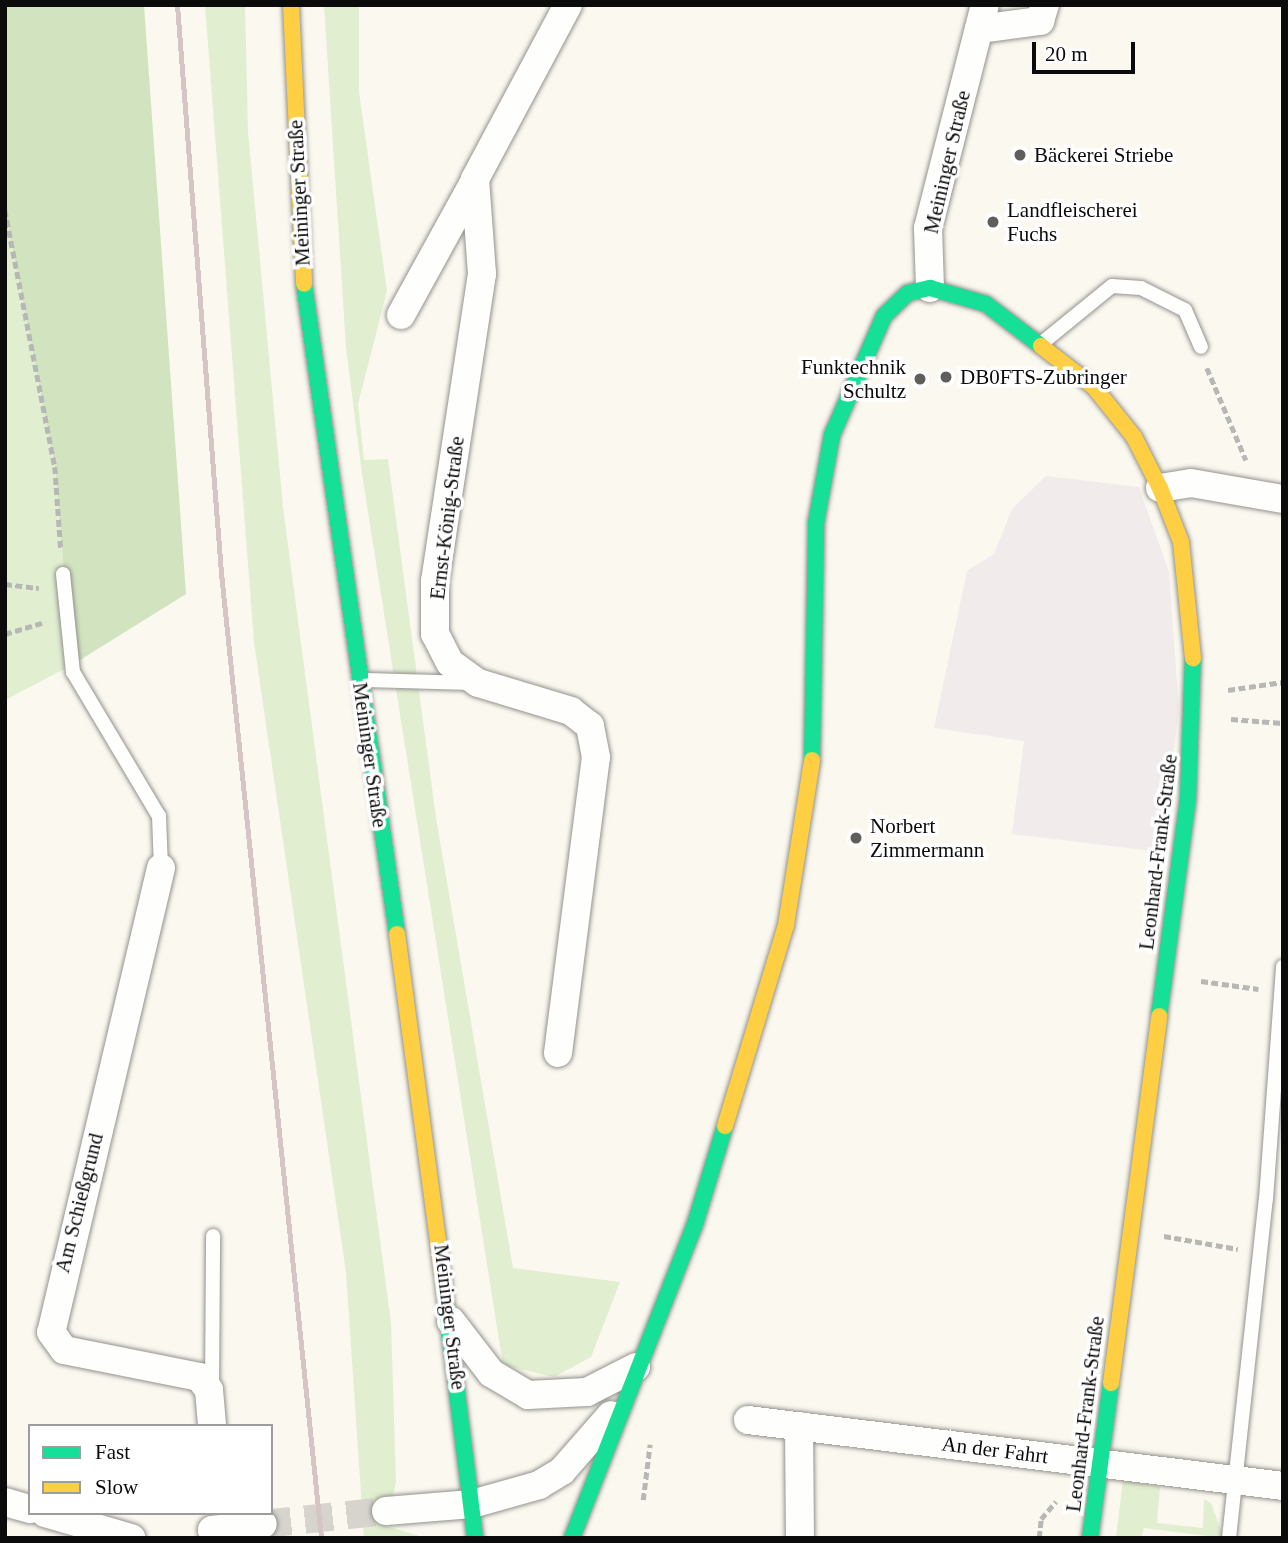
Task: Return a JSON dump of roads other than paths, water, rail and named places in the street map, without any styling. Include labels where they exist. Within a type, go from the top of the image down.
[{"type":"street","name":"Meininger Straße","points":[[291,5],[298,245],[451,1321],[475,1538]]},
{"type":"street","points":[[401,315],[568,5]]},
{"type":"street","name":"Meininger Straße","points":[[930,288],[928,228],[982,17],[1040,21],[1045,5]]},
{"type":"street","name":"Ernst-König-Straße","points":[[475,179],[482,274],[435,581],[435,634],[450,663],[478,683],[571,710],[590,726],[596,757],[558,1054]]},
{"type":"street","points":[[572,1538],[621,1402],[733,1112],[786,925],[811,773],[816,523],[832,435],[884,316],[908,293],[930,288]]},
{"type":"street","name":"Leonhard-Frank-Straße","points":[[930,288],[986,304],[1094,387],[1134,437],[1160,488],[1181,542],[1191,596],[1195,718],[1090,1538]]},
{"type":"street","points":[[1160,488],[1191,483],[1272,497]]},
{"type":"street","name":"Am Schießgrund","points":[[162,868],[51,1332],[64,1350],[190,1372],[205,1383],[212,1414]]},
{"type":"street","points":[[451,1321],[491,1373],[528,1395],[587,1392],[636,1367]]},
{"type":"street","points":[[386,1511],[472,1504],[506,1498],[562,1472],[621,1402]]},
{"type":"street","name":"An der Fahrt","points":[[748,1420],[1283,1486]]},
{"type":"street","points":[[799,1426],[800,1538]]},
{"type":"street","points":[[5,1502],[28,1508]]},
{"type":"street","points":[[52,1515],[131,1538]]},
{"type":"street","points":[[213,1527],[263,1524]]},
{"type":"lane","points":[[1041,344],[1112,286],[1141,288],[1185,310],[1200,347]]},
{"type":"lane","points":[[63,574],[73,672],[159,816],[162,868]]},
{"type":"lane","points":[[360,680],[478,683]]},
{"type":"lane","points":[[1228,1538],[1260,1252],[1283,967]]},
{"type":"lane","points":[[212,1414],[214,1236]]},
{"type":"tunnel","points":[[263,1524],[386,1511]]},
{"type":"railway","points":[[177,5],[221,573],[321,1538]]},
{"type":"place","name":"Bäckerei Striebe","points":[[1020,155]]},
{"type":"place","name":"Landfleischerei Fuchs","points":[[993,222]]},
{"type":"place","name":"DB0FTS-Zubringer","points":[[946,377]]},
{"type":"place","name":"Funktechnik Schultz","points":[[920,379]]},
{"type":"place","name":"Norbert Zimmermann","points":[[856,838]]}]
